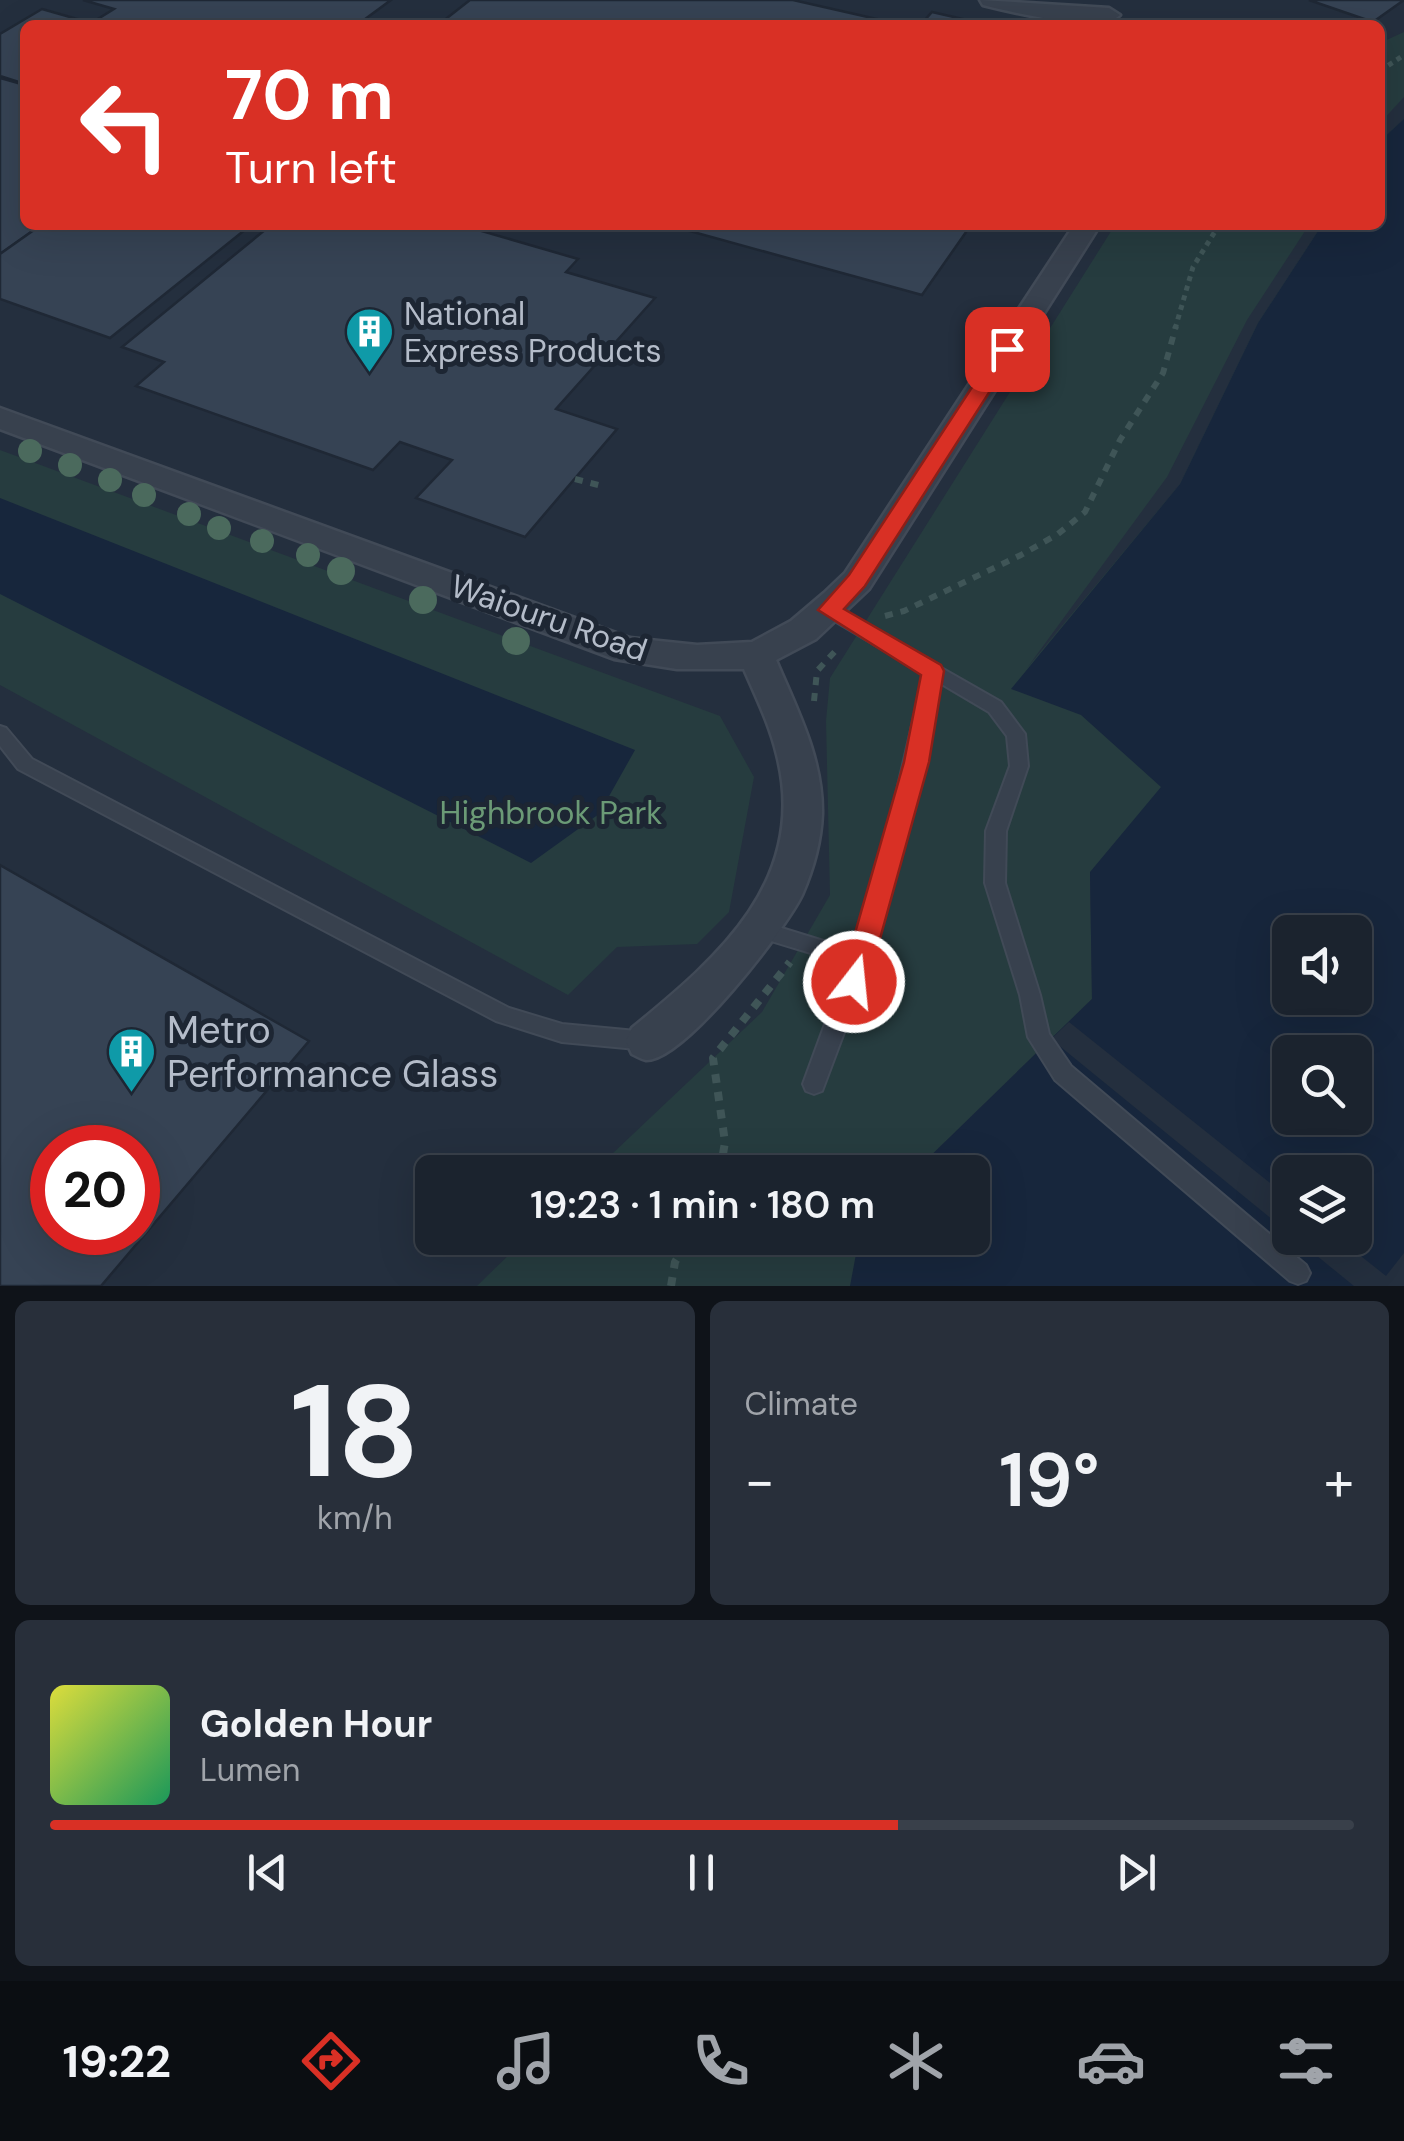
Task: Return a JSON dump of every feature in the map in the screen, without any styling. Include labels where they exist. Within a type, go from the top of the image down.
[{"type":"street","points":[[992,0],[1046,12],[1119,20]]},
{"type":"street","points":[[1077,0],[1119,20]]},
{"type":"street","name":"Waiouru Road","points":[[0,418],[626,650],[664,656],[756,654],[799,633],[857,581],[1084,230]]},
{"type":"street","points":[[647,1040],[723,977],[762,930],[792,878],[804,808],[798,766],[756,654]]},
{"type":"lane","points":[[829,610],[994,707],[1016,734],[1020,766],[996,831],[995,883],[1039,1037],[1063,1073],[1298,1273]]},
{"type":"lane","points":[[814,1084],[862,958],[916,762],[933,671]]},
{"type":"lane","points":[[0,733],[25,764],[502,1015],[562,1033],[647,1040]]},
{"type":"lane","points":[[762,930],[862,958]]},
{"type":"path","points":[[876,618],[904,610],[1021,555],[1058,534],[1085,512],[1120,440],[1163,372],[1193,267],[1216,230]]},
{"type":"path","points":[[575,479],[602,486]]},
{"type":"path","points":[[671,1286],[679,1255]]},
{"type":"green space","points":[[1404,32],[1404,97],[1385,118],[1385,41]]},
{"type":"green space","points":[[1404,119],[1404,788],[1090,872],[1092,999],[931,1155],[611,1155],[762,1012],[830,895],[826,721],[830,678],[1112,230],[1306,230],[1247,320],[1167,477],[1027,668],[1180,484],[1258,323],[1319,230],[1385,230],[1385,136]]},
{"type":"green space","name":"Highbrook Park","points":[[0,450],[720,716],[754,777],[729,912],[697,944],[617,947],[568,995],[0,685]]},
{"type":"green space","points":[[509,1255],[913,1255],[965,1286],[477,1286]]},
{"type":"water","points":[[1404,119],[1404,1286],[850,1286],[856,1255],[990,1255],[990,1155],[931,1155],[1092,999],[1090,872],[1161,787],[1081,715],[1011,689],[1180,484],[1258,323],[1319,230],[1385,230],[1385,136]]},
{"type":"water","points":[[0,498],[635,750],[599,814],[531,863],[0,594]]},
{"type":"pier","points":[[1069,1022],[1272,1185],[1272,1219],[1051,1039]]},
{"type":"pier","points":[[1404,1253],[1404,1286],[1354,1286],[1316,1255],[1359,1255],[1386,1276]]},
{"type":"building","points":[[83,0],[391,0],[364,20],[96,20],[114,9]]},
{"type":"building","points":[[470,0],[793,0],[881,20],[444,20]]},
{"type":"building","points":[[1309,0],[1404,0],[1376,20]]},
{"type":"building","points":[[42,9],[80,20],[24,20]]},
{"type":"building","points":[[932,12],[967,20],[925,20]]},
{"type":"building","points":[[20,22],[20,82],[0,76],[0,34]]},
{"type":"building","points":[[0,78],[20,84],[20,230],[34,230],[0,254]]},
{"type":"building","points":[[34,230],[245,230],[110,338],[0,299],[0,254]]},
{"type":"building","name":"National Express Products","points":[[265,230],[478,230],[578,259],[566,272],[655,298],[556,409],[617,429],[525,537],[416,498],[452,460],[400,442],[373,470],[136,386],[164,362],[122,347]]},
{"type":"building","points":[[686,230],[968,230],[922,295]]},
{"type":"building","name":"Metro Performance Glass","points":[[0,865],[309,1041],[160,1217],[160,1125],[30,1125],[30,1255],[127,1255],[101,1286],[0,1286]]},
{"type":"place","name":"National Express Products","points":[[369,374]]},
{"type":"place","name":"Metro Performance Glass","points":[[132,1094]]},
{"type":"route","points":[[854,982],[916,762],[933,671],[829,610],[857,581],[1007,349]]}]
